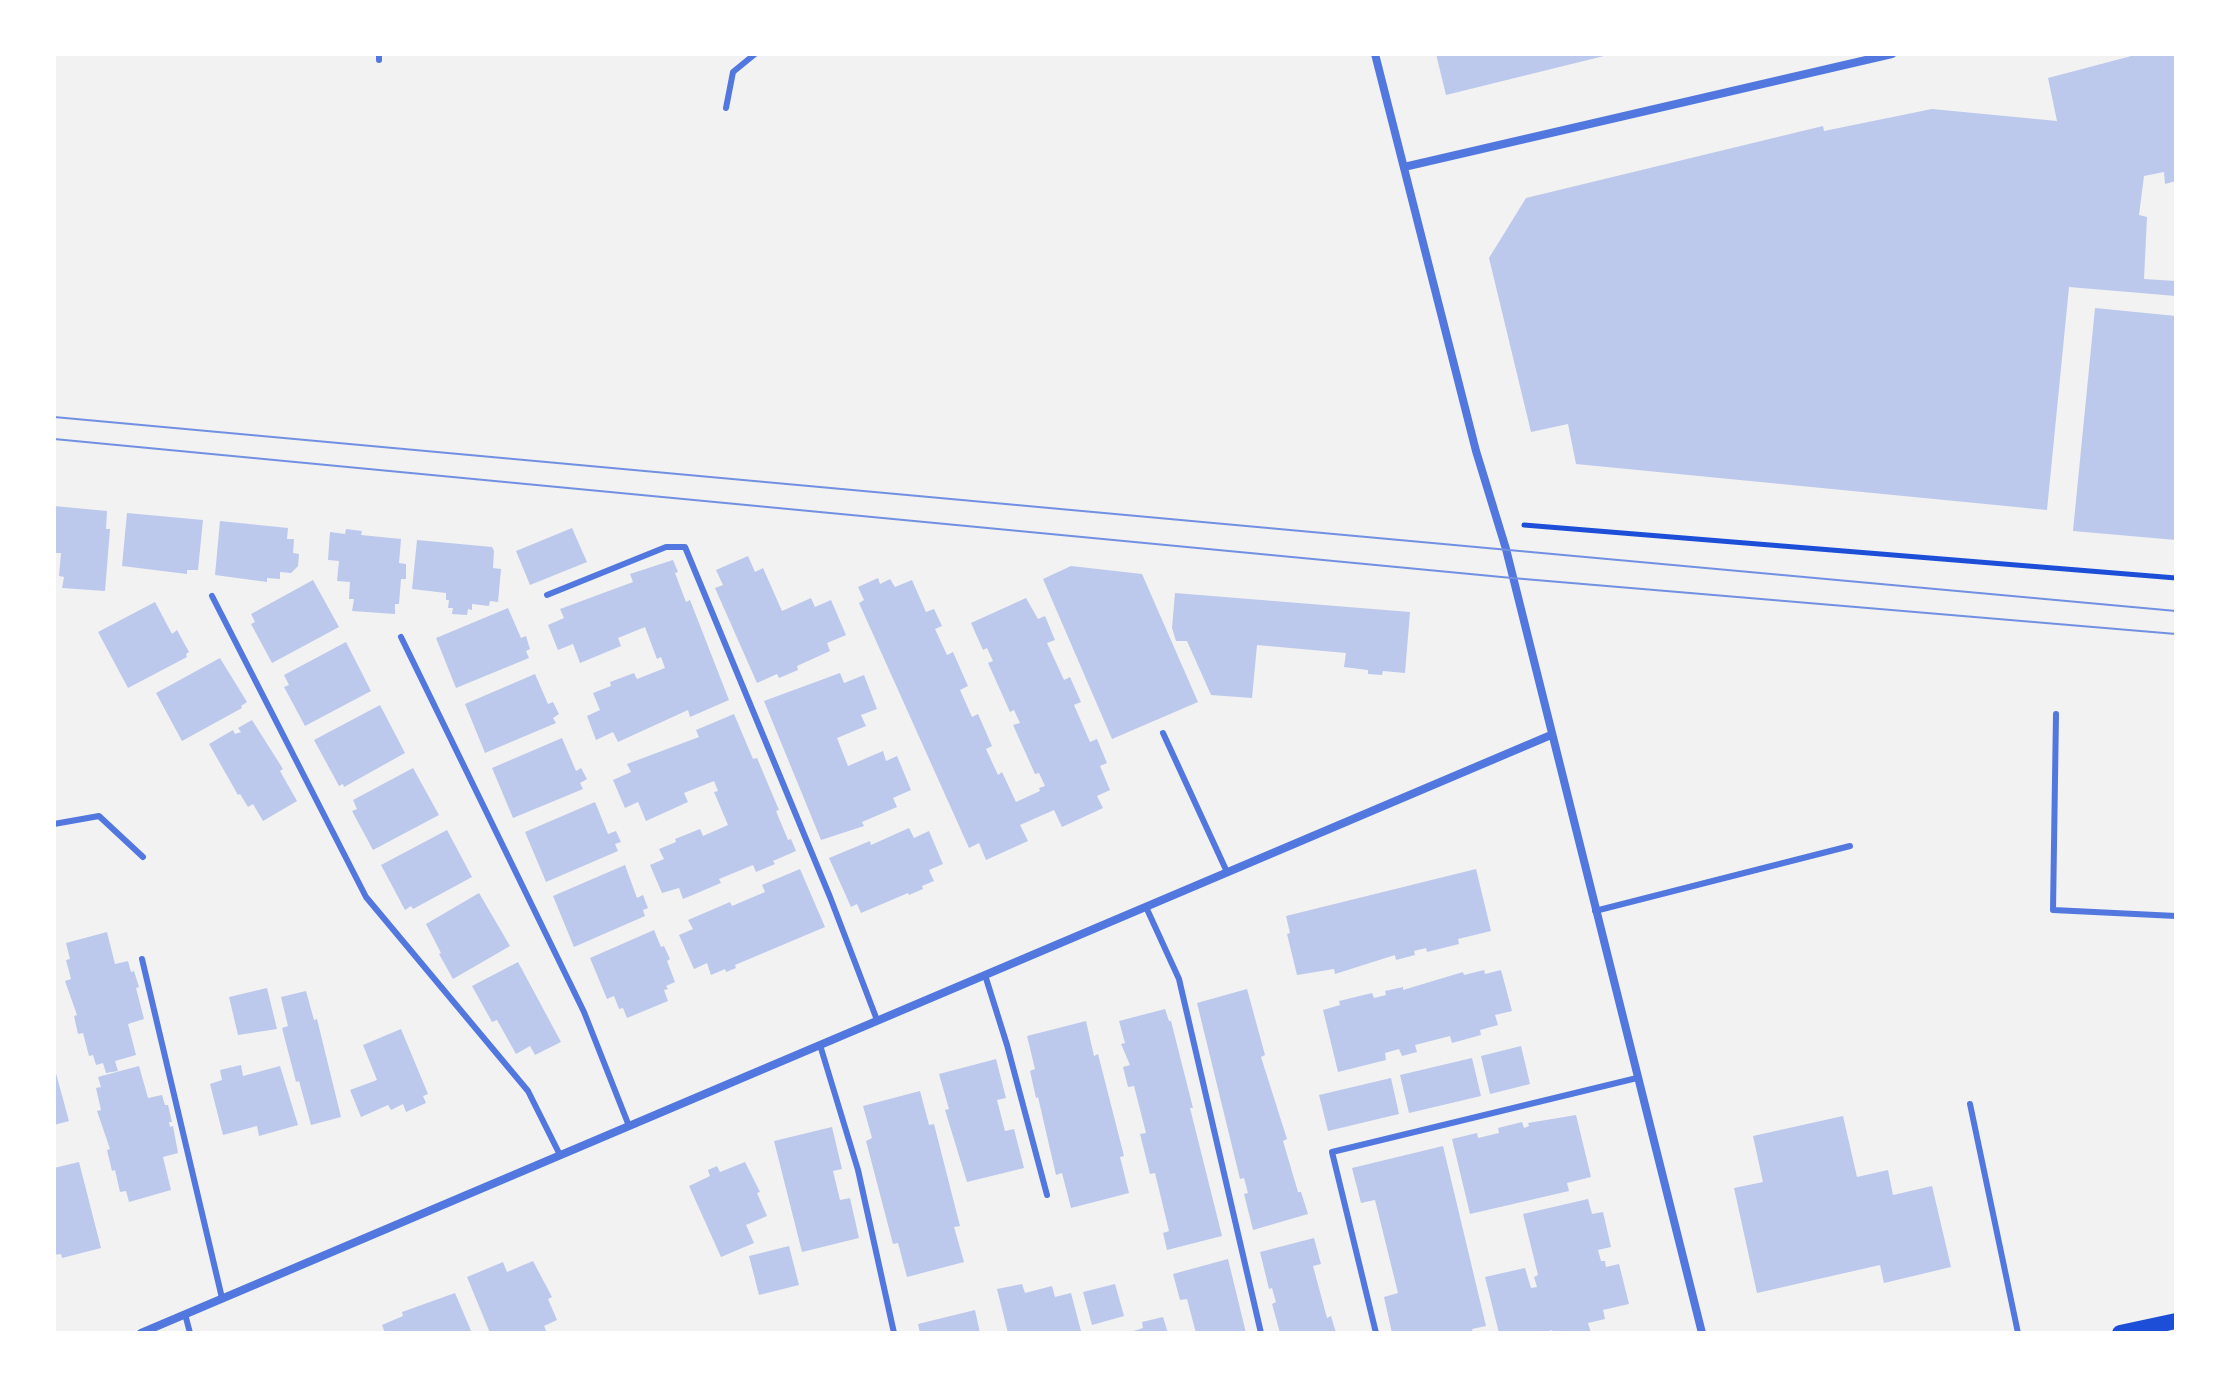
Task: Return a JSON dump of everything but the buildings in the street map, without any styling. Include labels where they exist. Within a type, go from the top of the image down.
[{"type":"main road","points":[[2120,1333],[2176,1321]]},
{"type":"street","points":[[1375,54],[1476,451],[1506,549],[1702,1333]]},
{"type":"street","points":[[1404,167],[1892,54]]},
{"type":"street","points":[[141,1333],[1551,735]]},
{"type":"lane","points":[[726,108],[733,72],[755,54]]},
{"type":"lane","points":[[547,595],[666,547],[685,547],[830,897],[877,1020]]},
{"type":"lane","points":[[212,596],[366,897],[528,1091],[560,1155]]},
{"type":"lane","points":[[401,637],[584,1012],[629,1126]]},
{"type":"lane","points":[[2056,714],[2053,910],[2176,916]]},
{"type":"lane","points":[[1163,733],[1227,872]]},
{"type":"lane","points":[[54,824],[99,816],[143,857]]},
{"type":"lane","points":[[1595,911],[1850,846]]},
{"type":"lane","points":[[1146,907],[1179,979],[1261,1333]]},
{"type":"lane","points":[[142,959],[222,1298]]},
{"type":"lane","points":[[985,975],[1047,1195]]},
{"type":"lane","points":[[820,1045],[858,1170],[894,1333]]},
{"type":"lane","points":[[1376,1333],[1332,1152],[1637,1078]]},
{"type":"lane","points":[[1970,1104],[2018,1333]]},
{"type":"lane","points":[[185,1314],[190,1333]]},
{"type":"path","points":[[1523,525],[2176,578]]},
{"type":"tram line","points":[[54,417],[2176,611]]},
{"type":"tram line","points":[[54,439],[1512,578],[2176,634]]}]
